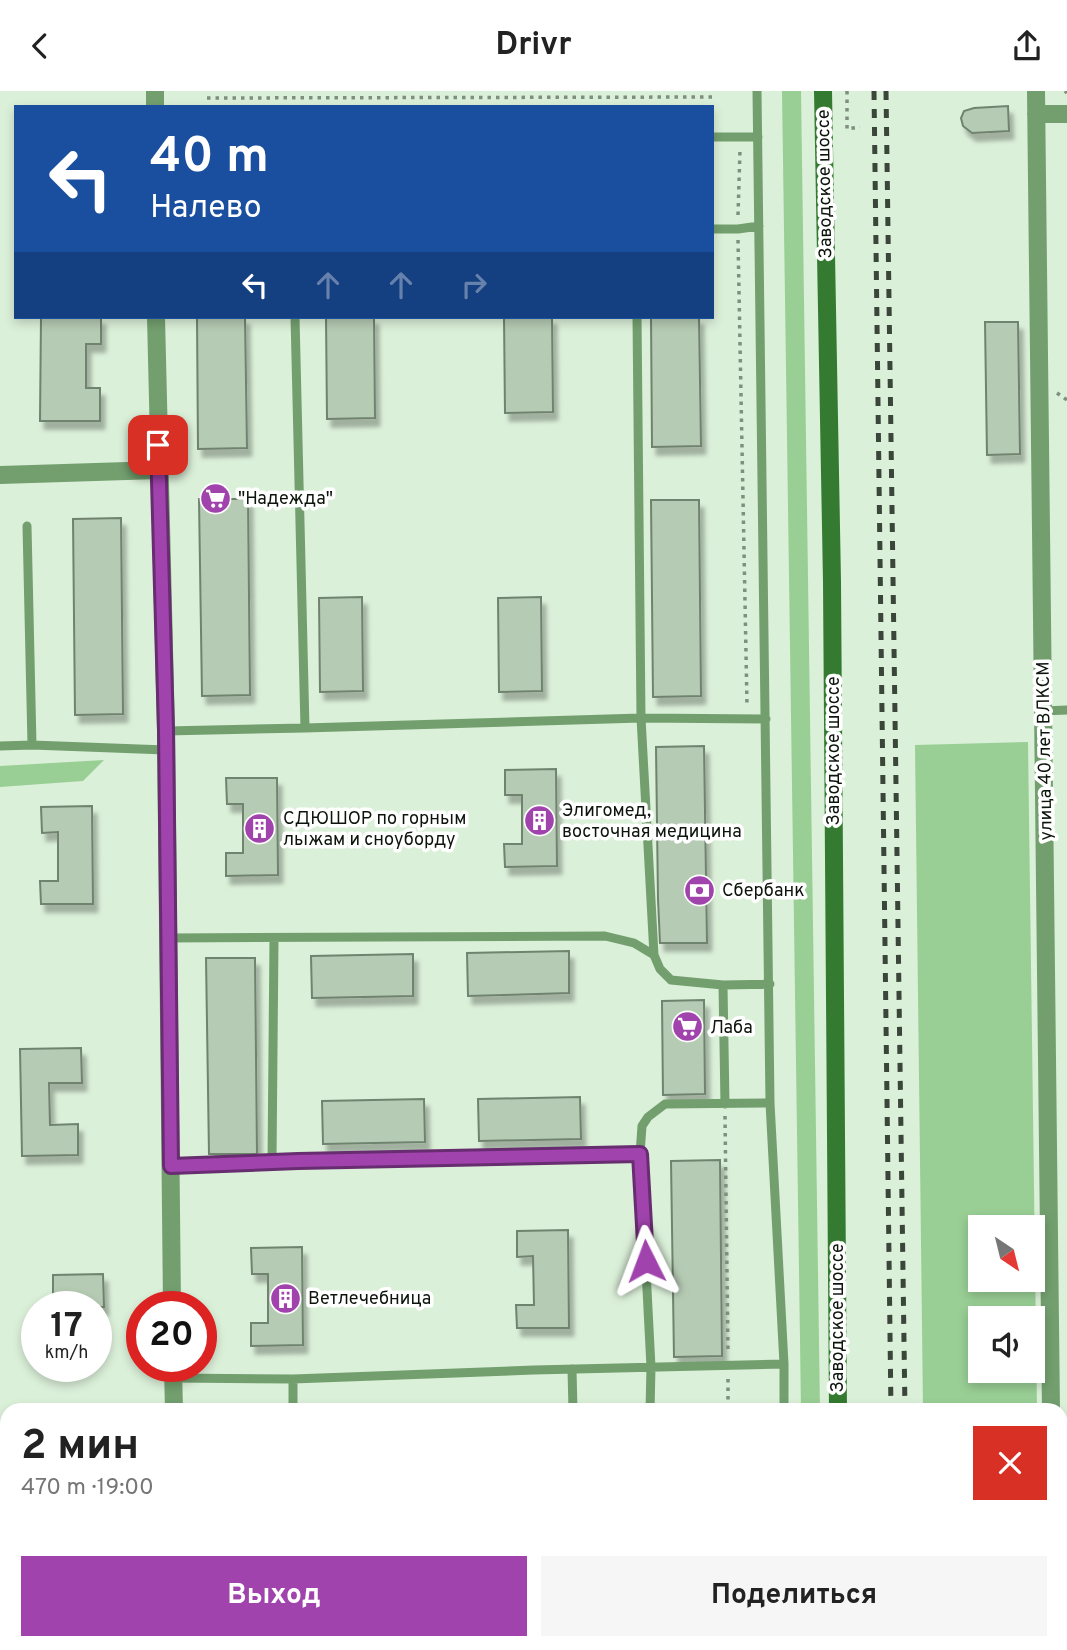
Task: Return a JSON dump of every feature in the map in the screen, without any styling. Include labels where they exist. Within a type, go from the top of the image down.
[{"type":"main road","name":"Заводское шоссе","points":[[823,91],[832,582],[838,1403]]},
{"type":"street","name":"улица 40 лет ВЛКСМ","points":[[1036,91],[1051,1403]]},
{"type":"street","points":[[1036,114],[1067,114]]},
{"type":"street","points":[[156,319],[166,730],[172,1291]]},
{"type":"street","points":[[0,475],[159,470]]},
{"type":"street","points":[[173,1382],[174,1403]]},
{"type":"lane","points":[[757,91],[770,1103],[784,1403]]},
{"type":"lane","points":[[714,137],[758,137]]},
{"type":"lane","points":[[714,229],[759,226]]},
{"type":"lane","points":[[295,319],[304,728]]},
{"type":"lane","points":[[637,319],[641,718],[654,954],[660,969],[671,980],[723,985],[770,984]]},
{"type":"lane","points":[[27,526],[32,745]]},
{"type":"lane","points":[[1043,711],[1067,711]]},
{"type":"lane","points":[[166,730],[641,718],[766,719]]},
{"type":"lane","points":[[0,745],[166,750]]},
{"type":"lane","points":[[169,938],[605,936],[634,943],[654,954]]},
{"type":"lane","points":[[272,1162],[274,938]]},
{"type":"lane","points":[[723,985],[725,1104]]},
{"type":"lane","points":[[650,1403],[651,1367],[640,1154],[642,1126],[648,1117],[665,1104],[770,1103]]},
{"type":"lane","points":[[171,1166],[640,1154]]},
{"type":"lane","points":[[217,1375],[293,1379],[784,1364]]},
{"type":"lane","points":[[572,1369],[573,1403]]},
{"type":"lane","points":[[293,1379],[293,1403]]},
{"type":"path","points":[[847,91],[848,129],[859,127]]},
{"type":"path","points":[[207,97],[713,97]]},
{"type":"path","points":[[740,137],[738,229],[747,719]]},
{"type":"path","points":[[725,1104],[728,1403]]},
{"type":"green space","points":[[782,91],[801,91],[820,1403],[801,1403]]},
{"type":"green space","points":[[1028,742],[1034,1215],[968,1215],[968,1292],[1035,1292],[1036,1306],[968,1306],[968,1383],[1037,1383],[1037,1403],[923,1403],[915,745]]},
{"type":"green space","points":[[104,760],[83,781],[0,787],[0,766]]},
{"type":"building","points":[[1008,106],[1009,131],[972,133],[963,126],[961,118],[964,111]]},
{"type":"building","points":[[41,319],[101,319],[101,344],[86,344],[86,388],[100,388],[100,421],[40,421]]},
{"type":"building","points":[[197,319],[245,319],[247,448],[198,449]]},
{"type":"building","points":[[326,319],[374,319],[375,418],[327,419]]},
{"type":"building","points":[[504,319],[552,319],[553,412],[505,413]]},
{"type":"building","points":[[651,319],[699,319],[701,446],[652,447]]},
{"type":"building","points":[[985,322],[1018,322],[1020,454],[987,455]]},
{"type":"building","points":[[199,499],[248,499],[250,695],[202,696]]},
{"type":"building","points":[[651,500],[699,500],[701,696],[653,697]]},
{"type":"building","points":[[121,518],[123,714],[75,715],[73,519]]},
{"type":"building","points":[[362,597],[363,691],[320,692],[319,598]]},
{"type":"building","points":[[541,597],[542,691],[499,692],[498,598]]},
{"type":"building","points":[[704,746],[707,943],[660,943],[656,747]]},
{"type":"building","name":"Элигомед, восточная медицина","points":[[556,769],[557,866],[505,867],[504,844],[522,844],[522,795],[505,795],[505,770]]},
{"type":"building","name":"СДЮШОР по горным лыжам и сноуборду","points":[[226,778],[277,778],[278,875],[226,876],[226,853],[243,853],[243,804],[227,804]]},
{"type":"building","points":[[92,806],[93,904],[41,904],[40,881],[58,881],[58,832],[42,833],[41,807]]},
{"type":"building","points":[[569,951],[569,993],[468,996],[467,953]]},
{"type":"building","points":[[413,954],[413,996],[312,998],[311,956]]},
{"type":"building","points":[[206,958],[255,958],[257,1154],[209,1154]]},
{"type":"building","points":[[704,1000],[705,1094],[663,1095],[662,1001]]},
{"type":"building","points":[[81,1048],[82,1083],[49,1083],[50,1125],[78,1124],[78,1155],[22,1156],[20,1049]]},
{"type":"building","points":[[580,1097],[581,1139],[479,1141],[478,1099]]},
{"type":"building","points":[[424,1099],[425,1142],[323,1144],[322,1101]]},
{"type":"building","points":[[720,1160],[722,1356],[674,1357],[671,1161]]},
{"type":"building","points":[[568,1230],[569,1328],[517,1328],[516,1305],[534,1305],[533,1256],[517,1257],[517,1231]]},
{"type":"building","name":"Ветлечебница","points":[[302,1247],[303,1345],[251,1346],[251,1323],[268,1323],[268,1274],[252,1274],[251,1248]]},
{"type":"building","points":[[103,1274],[104,1291],[53,1291],[53,1275]]},
{"type":"railway","points":[[874,91],[891,1403]]},
{"type":"railway","points":[[886,91],[905,1403]]},
{"type":"place","name":"\"Надежда\"","points":[[215,498]]},
{"type":"place","name":"Элигомед, восточная медицина","points":[[539,820]]},
{"type":"place","name":"СДЮШОР по горным лыжам и сноуборду","points":[[260,828]]},
{"type":"place","name":"Сбербанк","points":[[699,890]]},
{"type":"place","name":"Лаба","points":[[687,1027]]},
{"type":"place","name":"Ветлечебница","points":[[285,1298]]},
{"type":"route","points":[[158,445],[166,730],[171,1166],[640,1154],[646,1261]]}]
